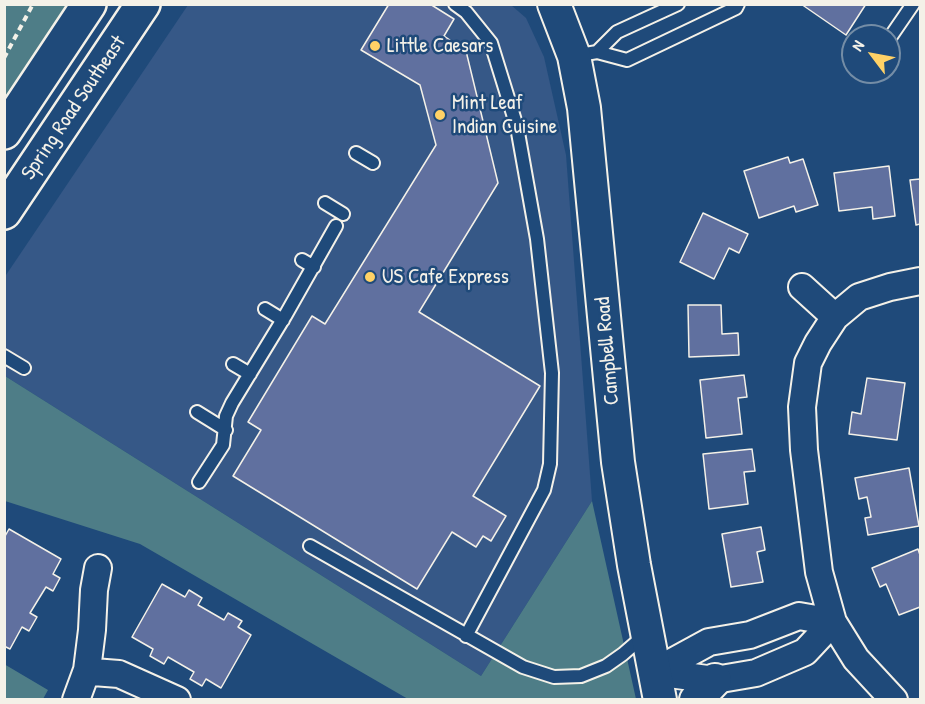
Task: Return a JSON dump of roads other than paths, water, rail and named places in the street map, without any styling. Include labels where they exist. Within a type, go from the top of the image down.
[{"type":"main road","name":"Spring Road Southeast","points":[[4,132],[89,4]]},
{"type":"main road","name":"Spring Road Southeast","points":[[4,212],[143,4]]},
{"type":"street","name":"Campbell Road","points":[[554,4],[585,54],[584,108],[618,462],[657,686]]},
{"type":"street","points":[[894,699],[856,659],[833,622],[819,572],[804,450],[802,407],[808,363],[818,343],[836,317],[860,297],[890,287],[921,281]]},
{"type":"street","points":[[802,287],[836,317]]},
{"type":"street","points":[[76,699],[87,670],[98,568]]},
{"type":"street","points":[[657,686],[709,642],[750,635],[799,616],[833,622]]},
{"type":"street","points":[[657,686],[706,690],[756,673],[805,652],[833,622]]},
{"type":"street","points":[[87,670],[119,674],[177,699]]},
{"type":"lane","points":[[455,4],[466,12],[491,43],[517,127],[537,239],[552,373],[550,464],[544,490],[466,636]]},
{"type":"lane","points":[[585,54],[617,32],[678,4]]},
{"type":"lane","points":[[585,54],[627,60],[736,8],[738,4]]},
{"type":"lane","points":[[899,24],[913,4]]},
{"type":"lane","points":[[356,153],[373,163]]},
{"type":"lane","points":[[325,203],[343,214]]},
{"type":"lane","points":[[199,482],[223,444],[226,416],[336,226]]},
{"type":"lane","points":[[302,260],[314,267]]},
{"type":"lane","points":[[265,309],[283,320]]},
{"type":"lane","points":[[4,356],[24,368]]},
{"type":"lane","points":[[233,364],[250,374]]},
{"type":"lane","points":[[197,412],[226,430]]},
{"type":"lane","points":[[310,546],[523,667],[554,677],[581,676],[606,666],[646,633]]},
{"type":"place","name":"Little Caesars","points":[[375,46]]},
{"type":"place","name":"Mint Leaf Indian Cuisine","points":[[440,115]]},
{"type":"place","name":"US Cafe Express","points":[[370,277]]}]
